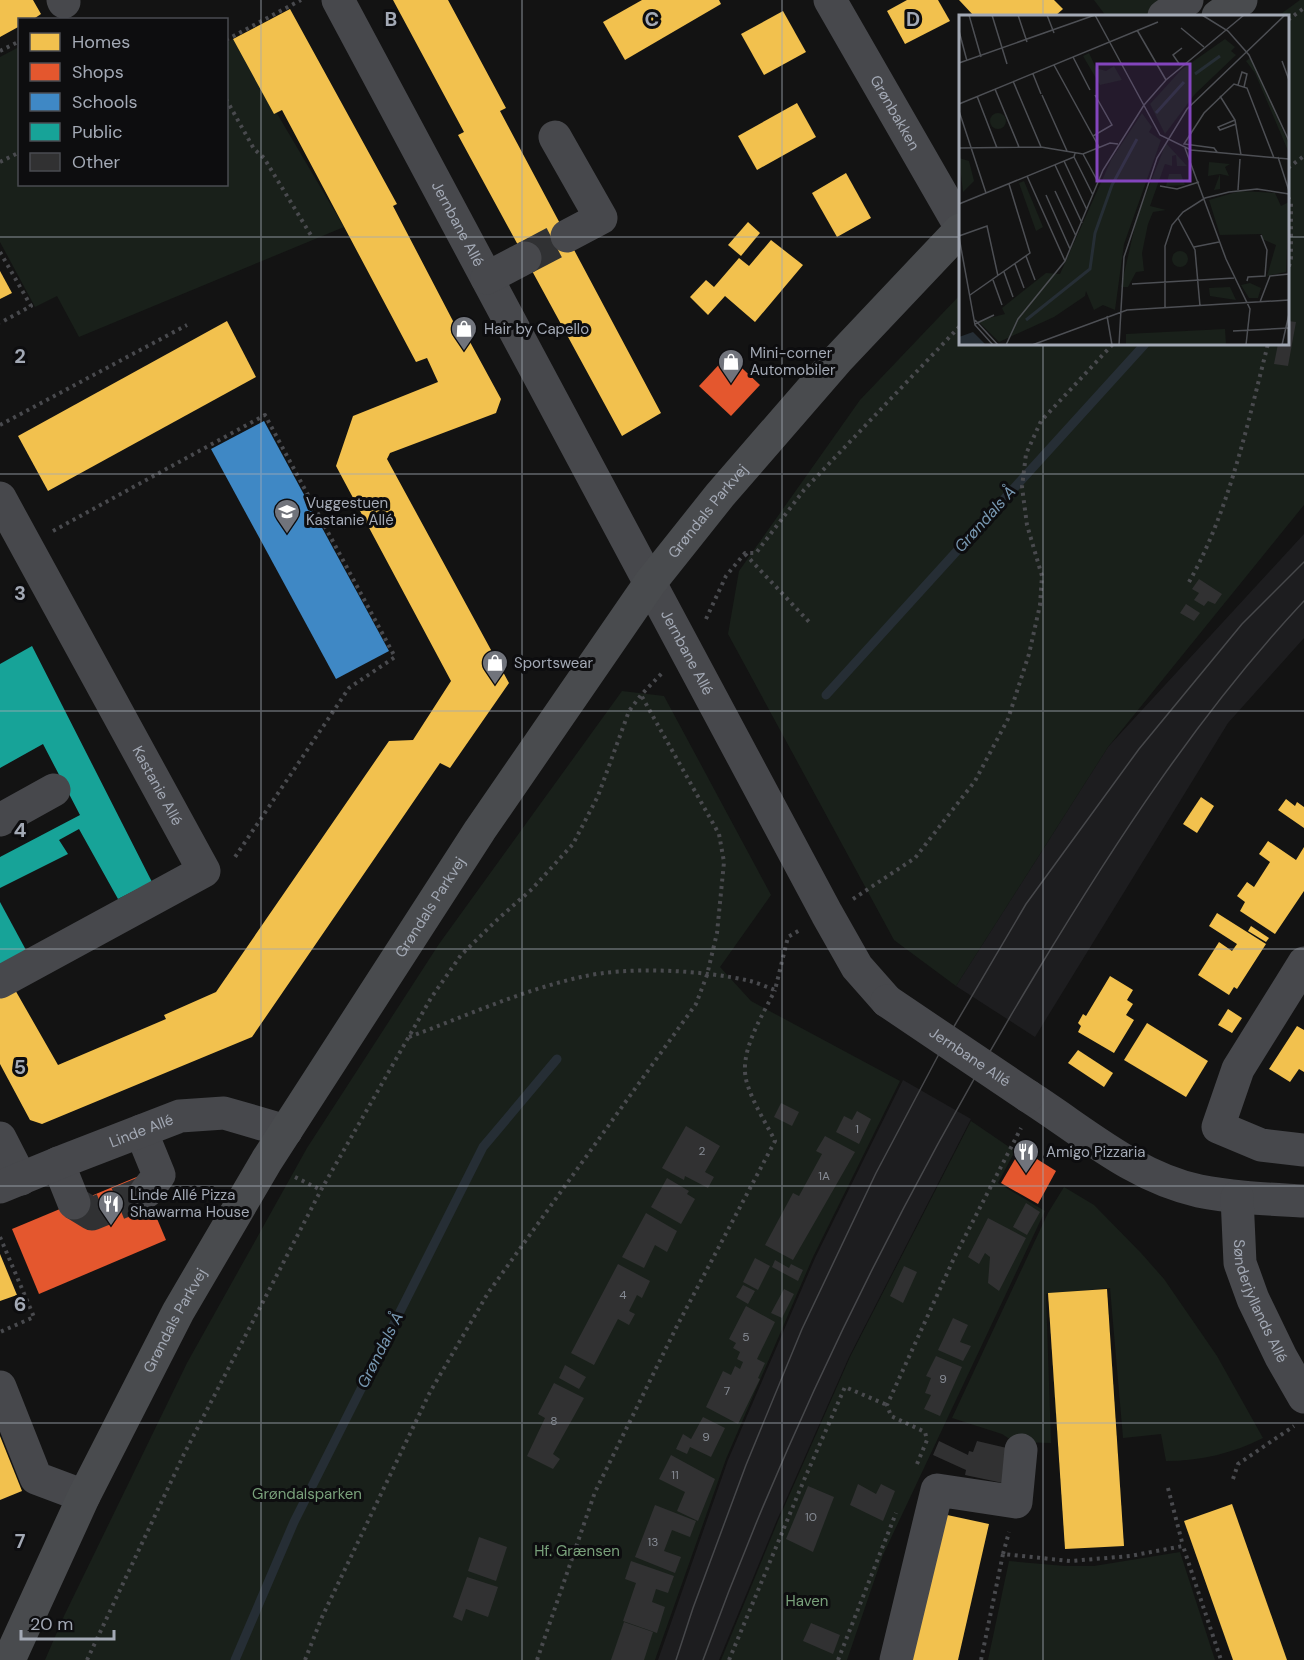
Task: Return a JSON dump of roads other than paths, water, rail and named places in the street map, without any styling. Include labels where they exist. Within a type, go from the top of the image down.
[{"type":"main road","points":[[1219,15],[1241,0]]},
{"type":"main road","name":"Grøndals Parkvej","points":[[9,1660],[84,1496],[178,1312],[286,1131],[492,812],[650,583],[720,495],[838,359],[959,229]]},
{"type":"street","name":"Jernbane Allé","points":[[338,0],[857,967],[887,1001],[1117,1157],[1198,1191],[1238,1197]]},
{"type":"street","name":"Grønbakken","points":[[830,0],[959,226]]},
{"type":"street","points":[[1150,0],[1162,15]]},
{"type":"street","points":[[1164,15],[1187,0]]},
{"type":"street","points":[[555,136],[601,218],[567,236]]},
{"type":"street","points":[[487,278],[525,258]]},
{"type":"street","name":"Kastanie Allé","points":[[0,498],[204,871],[0,982]]},
{"type":"street","points":[[0,820],[54,790]]},
{"type":"street","points":[[1304,963],[1238,1069],[1218,1127],[1261,1144],[1304,1150]]},
{"type":"street","name":"Linde Allé","points":[[11,1183],[180,1116],[224,1113],[286,1131]]},
{"type":"street","points":[[141,1131],[159,1175],[146,1192]]},
{"type":"street","points":[[0,1138],[11,1183]]},
{"type":"street","points":[[58,1163],[74,1203]]},
{"type":"street","points":[[1238,1197],[1304,1201]]},
{"type":"street","points":[[1238,1197],[1304,1215]]},
{"type":"street","name":"Sønderjyllands Allé","points":[[1238,1197],[1240,1263],[1300,1411]]},
{"type":"street","points":[[0,1387],[36,1478],[84,1496]]},
{"type":"street","points":[[896,1660],[937,1490],[1016,1502],[1021,1450]]},
{"type":"waterway","name":"Grøndals Å","points":[[826,695],[1144,345]]},
{"type":"waterway","name":"Grøndals Å","points":[[235,1660],[294,1522],[483,1147],[557,1059]]},
{"type":"tunnel","points":[[525,258],[567,236]]},
{"type":"tunnel","points":[[74,1203],[92,1214],[146,1192]]},
{"type":"tram line","points":[[676,1660],[746,1465],[802,1329],[876,1173],[949,1035],[1026,904],[1139,749],[1242,624],[1304,562]]},
{"type":"tram line","points":[[703,1660],[773,1483],[852,1309],[895,1224],[987,1057],[1065,926],[1160,781],[1229,688],[1304,601]]},
{"type":"place","name":"Hair by Capello","points":[[464,352]]},
{"type":"place","name":"Mini-corner Automobiler","points":[[731,385]]},
{"type":"place","name":"Vuggestuen Kastanie Allé","points":[[287,535]]},
{"type":"place","name":"Sportswear","points":[[495,686]]},
{"type":"place","name":"Amigo Pizzaria","points":[[1026,1175]]},
{"type":"place","name":"Linde Allé Pizza Shawarma House","points":[[111,1227]]},
{"type":"park label","name":"Grøndalsparken","points":[[307,1494]]},
{"type":"park label","name":"Hf. Grænsen","points":[[577,1551]]},
{"type":"park label","name":"Haven","points":[[807,1601]]}]
